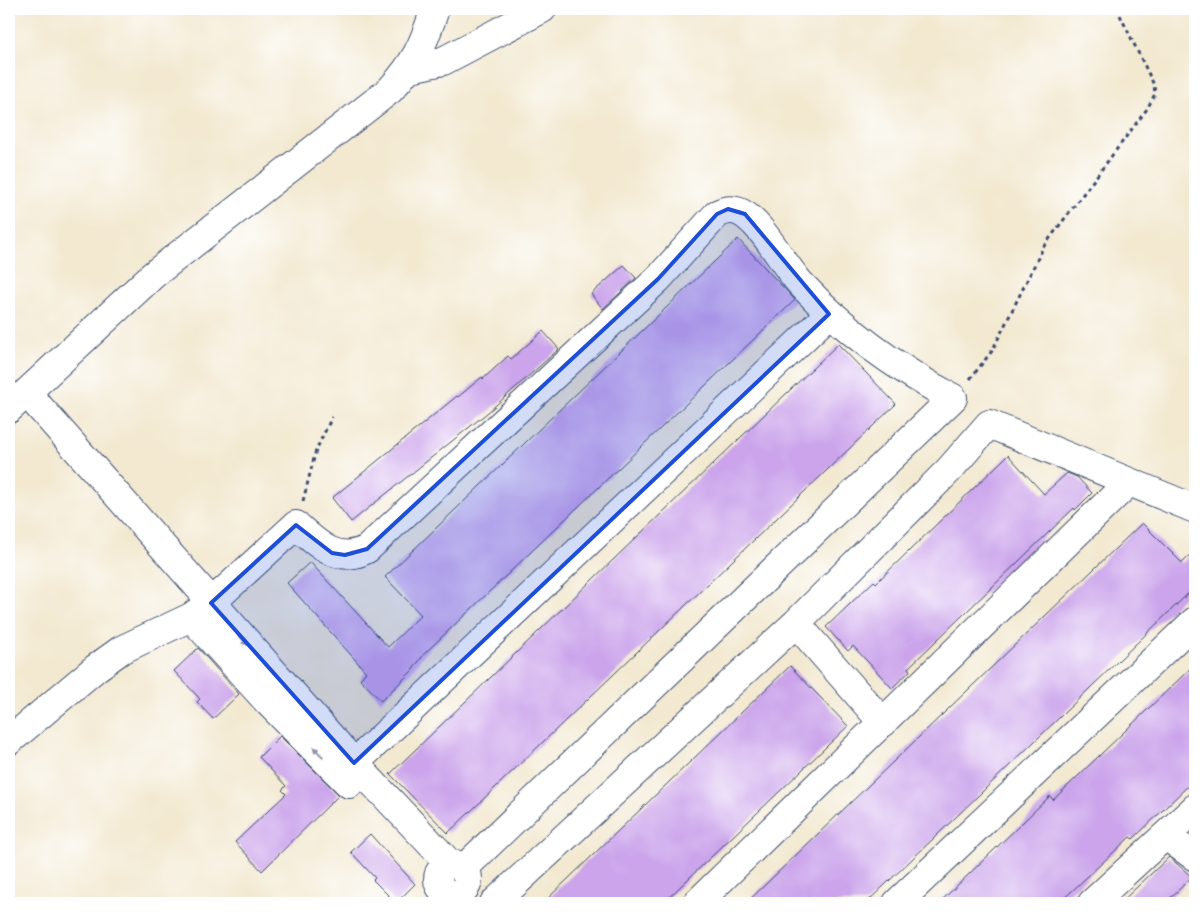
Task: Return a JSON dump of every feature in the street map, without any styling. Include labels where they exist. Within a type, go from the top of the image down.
[{"type":"street","points":[[9,741],[96,668],[121,650],[201,610],[296,525],[332,553],[344,555],[367,549],[658,280],[717,214],[723,210],[739,211],[750,218],[798,281],[829,314],[910,375],[953,398],[452,881],[201,610],[18,401],[153,275],[390,90],[410,68],[426,38],[435,9]]},
{"type":"street","points":[[410,68],[443,61],[542,9]]},
{"type":"street","points":[[348,770],[829,314]]},
{"type":"street","points":[[494,903],[796,623],[949,470],[989,424],[1195,509]]},
{"type":"street","points":[[698,903],[1129,482]]},
{"type":"street","points":[[896,903],[1195,621]]},
{"type":"street","points":[[796,623],[883,723]]},
{"type":"street","points":[[1092,903],[1195,808]]},
{"type":"street","points":[[1166,836],[1195,857]]},
{"type":"path","points":[[953,398],[992,351],[1044,246],[1147,109],[1155,94],[1154,85],[1117,9]]},
{"type":"path","points":[[296,525],[316,450],[332,417]]},
{"type":"highlighted area","points":[[728,209],[745,214],[829,314],[354,763],[211,603],[296,525],[332,553],[345,555],[367,549],[658,279],[717,214]]},
{"type":"building","points":[[738,239],[795,300],[424,654],[412,671],[381,701],[360,679],[366,672],[287,583],[310,562],[388,647],[421,615],[385,577]]},
{"type":"building","points":[[624,265],[636,278],[603,309],[591,294]]},
{"type":"building","points":[[543,331],[559,349],[487,413],[351,522],[332,498],[457,396],[482,377],[483,379],[508,356],[511,359]]},
{"type":"building","points":[[838,344],[896,404],[448,833],[390,774]]},
{"type":"building","points":[[1008,455],[1044,494],[1067,473],[1077,477],[1092,493],[1075,510],[1074,508],[908,668],[910,671],[892,688],[853,646],[848,651],[826,627],[874,581],[876,583]]},
{"type":"building","points":[[1142,523],[1182,563],[1195,551],[1195,587],[956,817],[866,903],[746,903]]},
{"type":"building","points":[[198,648],[239,694],[213,719],[197,702],[200,699],[174,671]]},
{"type":"building","points":[[1195,664],[1195,779],[1133,839],[1130,837],[1059,903],[939,903],[1050,796],[1053,800]]},
{"type":"building","points":[[790,666],[848,726],[663,903],[543,903]]},
{"type":"building","points":[[280,736],[339,795],[262,871],[235,842],[286,794],[282,790],[286,786],[259,757]]},
{"type":"building","points":[[370,834],[415,884],[396,903],[373,880],[375,878],[351,852]]},
{"type":"building","points":[[1169,857],[1192,877],[1165,903],[1120,903]]}]
